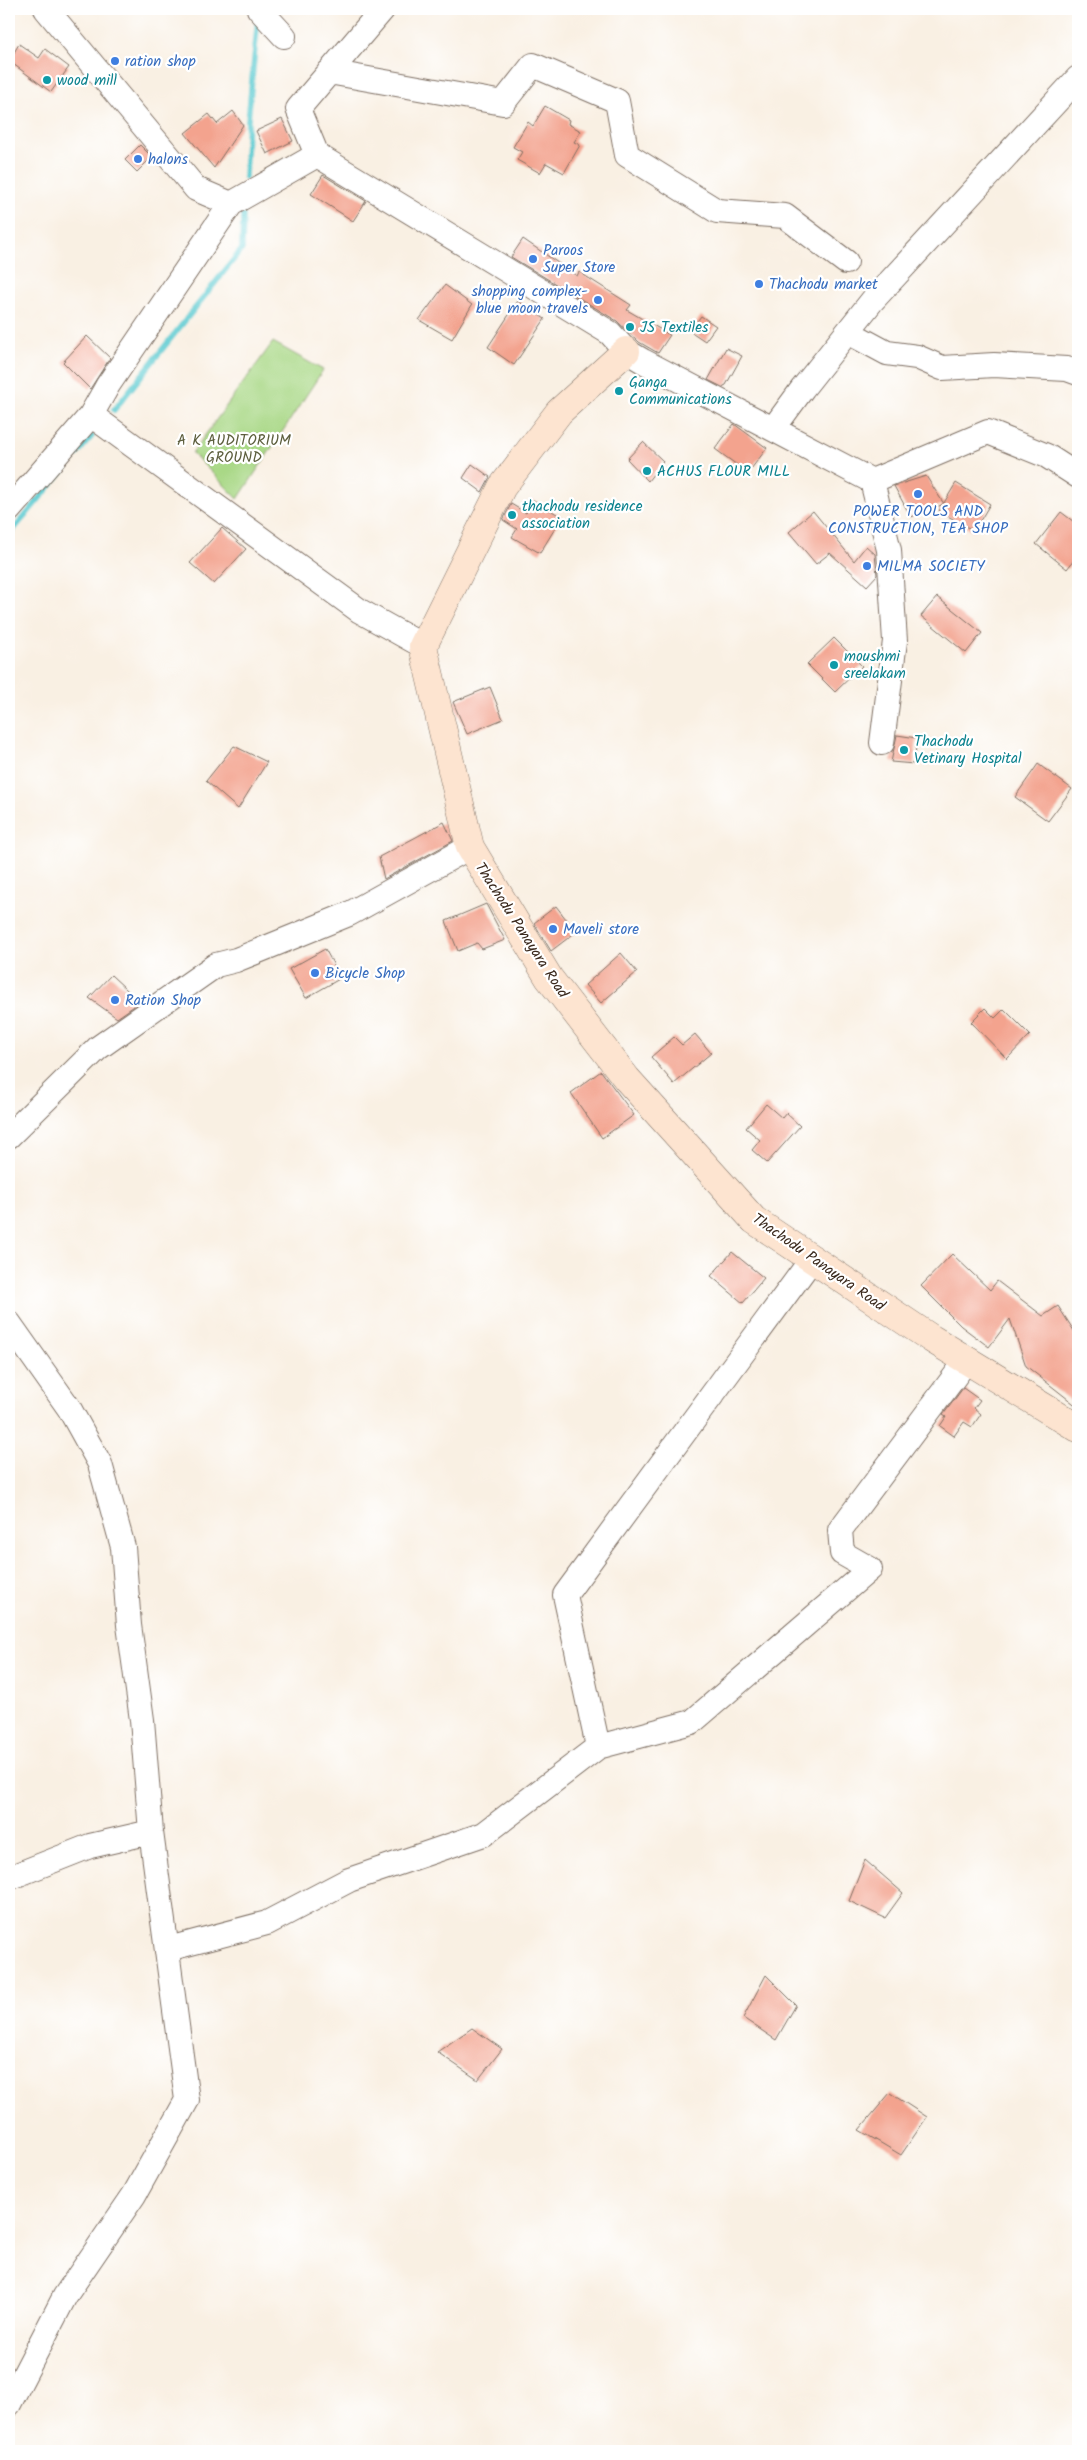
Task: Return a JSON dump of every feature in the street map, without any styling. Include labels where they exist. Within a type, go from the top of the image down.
[{"type":"main road","points":[[423,646],[502,486],[559,412],[626,351]]},
{"type":"main road","name":"Thachodu Panayara Road","points":[[423,646],[470,848],[549,978],[627,1079],[754,1220],[967,1360],[1078,1428]]},
{"type":"street","points":[[46,9],[196,189],[231,204]]},
{"type":"street","points":[[383,9],[298,109],[317,155],[610,333],[626,351],[872,481],[889,550],[895,641],[882,743]]},
{"type":"street","points":[[329,72],[503,102],[533,65],[617,101],[627,156],[717,211],[786,216],[846,262]]},
{"type":"street","points":[[773,430],[872,301],[1078,78]]},
{"type":"street","points":[[9,510],[91,414],[108,385],[231,204],[317,155]]},
{"type":"street","points":[[848,332],[888,353],[917,357],[942,368],[994,364],[1067,369],[1078,373]]},
{"type":"street","points":[[91,414],[360,611],[423,646]]},
{"type":"street","points":[[872,481],[988,432],[1047,456],[1078,476]]},
{"type":"street","points":[[9,1136],[98,1048],[216,964],[236,960],[349,914],[470,848]]},
{"type":"street","points":[[598,1747],[565,1595],[812,1259]]},
{"type":"street","points":[[9,1323],[69,1408],[100,1464],[123,1547],[129,1625],[142,1720],[151,1832],[187,2100],[134,2195],[65,2296],[9,2404]]},
{"type":"street","points":[[168,1949],[267,1923],[349,1880],[484,1834],[598,1747],[692,1722],[870,1569],[842,1553],[840,1530],[967,1360]]},
{"type":"street","points":[[9,1878],[90,1846],[151,1832]]},
{"type":"green space","name":"A K AUDITORIUM GROUND","points":[[273,342],[323,370],[238,499],[192,453]]},
{"type":"building","name":"wood mill","points":[[19,44],[39,58],[45,49],[69,67],[51,92],[9,61]]},
{"type":"building","points":[[545,106],[569,120],[568,124],[581,131],[574,142],[580,145],[564,173],[546,163],[540,173],[517,160],[522,152],[513,147],[528,122],[533,126]]},
{"type":"building","points":[[233,111],[243,125],[214,168],[185,133],[209,114],[217,124]]},
{"type":"building","points":[[282,119],[293,141],[267,154],[256,131]]},
{"type":"building","name":"halons","points":[[140,145],[152,157],[137,172],[125,160]]},
{"type":"building","points":[[323,175],[366,201],[353,221],[311,194]]},
{"type":"building","points":[[523,239],[577,276],[579,272],[631,305],[627,310],[670,335],[658,353],[639,342],[617,321],[511,257]]},
{"type":"building","points":[[445,285],[472,305],[452,339],[419,320]]},
{"type":"building","points":[[518,301],[545,319],[514,365],[488,347]]},
{"type":"building","points":[[701,316],[716,326],[705,341],[690,331]]},
{"type":"building","points":[[87,336],[110,358],[90,389],[63,362]]},
{"type":"building","points":[[726,348],[742,356],[726,385],[722,387],[708,380]]},
{"type":"building","points":[[734,424],[767,448],[748,473],[715,449]]},
{"type":"building","name":"ACHUS FLOUR MILL","points":[[643,442],[663,461],[648,481],[627,459]]},
{"type":"building","points":[[472,464],[490,477],[482,492],[463,478]]},
{"type":"building","name":"POWER TOOLS AND CONSTRUCTION, TEA SHOP","points":[[926,476],[944,504],[911,517],[894,486]]},
{"type":"building","points":[[956,483],[990,504],[974,531],[939,511]]},
{"type":"building","points":[[533,500],[562,517],[540,553],[512,537],[517,529],[503,520],[511,504],[526,513]]},
{"type":"building","points":[[813,511],[854,561],[866,546],[875,554],[877,575],[867,586],[830,553],[816,564],[789,532]]},
{"type":"building","points":[[1061,512],[1078,525],[1078,555],[1067,569],[1036,544]]},
{"type":"building","points":[[222,528],[246,549],[214,584],[190,563]]},
{"type":"building","points":[[937,597],[982,633],[966,653],[921,616]]},
{"type":"building","name":"moushmi sreelakam","points":[[834,638],[862,666],[835,692],[807,664]]},
{"type":"building","points":[[490,687],[503,719],[467,734],[453,702]]},
{"type":"building","name":"Thachodu Vetinary Hospital","points":[[897,735],[917,738],[914,764],[891,762]]},
{"type":"building","points":[[234,746],[267,762],[238,809],[206,781]]},
{"type":"building","points":[[1038,764],[1072,789],[1048,821],[1015,797]]},
{"type":"building","points":[[444,822],[453,841],[384,879],[379,857]]},
{"type":"building","points":[[486,904],[505,940],[482,949],[477,943],[458,951],[446,921]]},
{"type":"building","name":"Maveli store","points":[[556,906],[576,932],[551,951],[534,923]]},
{"type":"building","name":"Bicycle Shop","points":[[325,949],[341,978],[306,998],[289,969]]},
{"type":"building","points":[[621,953],[637,972],[601,1003],[585,985]]},
{"type":"building","name":"Ration Shop","points":[[111,975],[140,1002],[117,1018],[89,998]]},
{"type":"building","points":[[985,1008],[995,1018],[1004,1009],[1030,1035],[1007,1059],[971,1022]]},
{"type":"building","points":[[695,1034],[711,1053],[674,1084],[651,1057],[674,1037],[682,1045]]},
{"type":"building","points":[[601,1071],[634,1115],[602,1138],[571,1093]]},
{"type":"building","points":[[766,1104],[782,1118],[786,1113],[800,1126],[767,1163],[752,1150],[760,1140],[746,1128]]},
{"type":"building","points":[[732,1252],[764,1278],[743,1303],[711,1276]]},
{"type":"building","points":[[952,1254],[990,1290],[997,1281],[1043,1316],[1058,1306],[1078,1337],[1078,1407],[1026,1366],[1010,1319],[989,1347],[961,1326],[921,1286]]},
{"type":"building","points":[[963,1388],[980,1400],[974,1408],[981,1414],[972,1427],[964,1422],[954,1436],[940,1426],[946,1417],[943,1415]]},
{"type":"building","points":[[865,1860],[903,1893],[885,1918],[849,1901]]},
{"type":"building","points":[[766,1975],[796,2005],[776,2040],[743,2018]]},
{"type":"building","points":[[472,2028],[502,2049],[478,2080],[437,2052]]},
{"type":"building","points":[[890,2093],[927,2117],[901,2155],[859,2130]]},
{"type":"waterway","points":[[245,177],[248,120],[258,18]]},
{"type":"waterway","points":[[114,410],[242,249],[243,216]]},
{"type":"waterway","points":[[9,535],[92,436]]},
{"type":"place","name":"ration shop","points":[[115,61]]},
{"type":"place","name":"wood mill","points":[[47,80]]},
{"type":"place","name":"halons","points":[[138,159]]},
{"type":"place","name":"Paroos Super Store","points":[[533,259]]},
{"type":"place","name":"Thachodu market","points":[[759,284]]},
{"type":"place","name":"shopping complex- blue moon travels","points":[[598,300]]},
{"type":"place","name":"JS Textiles","points":[[630,327]]},
{"type":"place","name":"Ganga Communications","points":[[619,391]]},
{"type":"place","name":"ACHUS FLOUR MILL","points":[[647,471]]},
{"type":"place","name":"POWER TOOLS AND CONSTRUCTION, TEA SHOP","points":[[918,494]]},
{"type":"place","name":"thachodu residence association","points":[[512,515]]},
{"type":"place","name":"MILMA SOCIETY","points":[[867,566]]},
{"type":"place","name":"moushmi sreelakam","points":[[834,665]]},
{"type":"place","name":"Thachodu Vetinary Hospital","points":[[904,750]]},
{"type":"place","name":"Maveli store","points":[[553,929]]},
{"type":"place","name":"Bicycle Shop","points":[[315,973]]},
{"type":"place","name":"Ration Shop","points":[[115,1000]]}]
